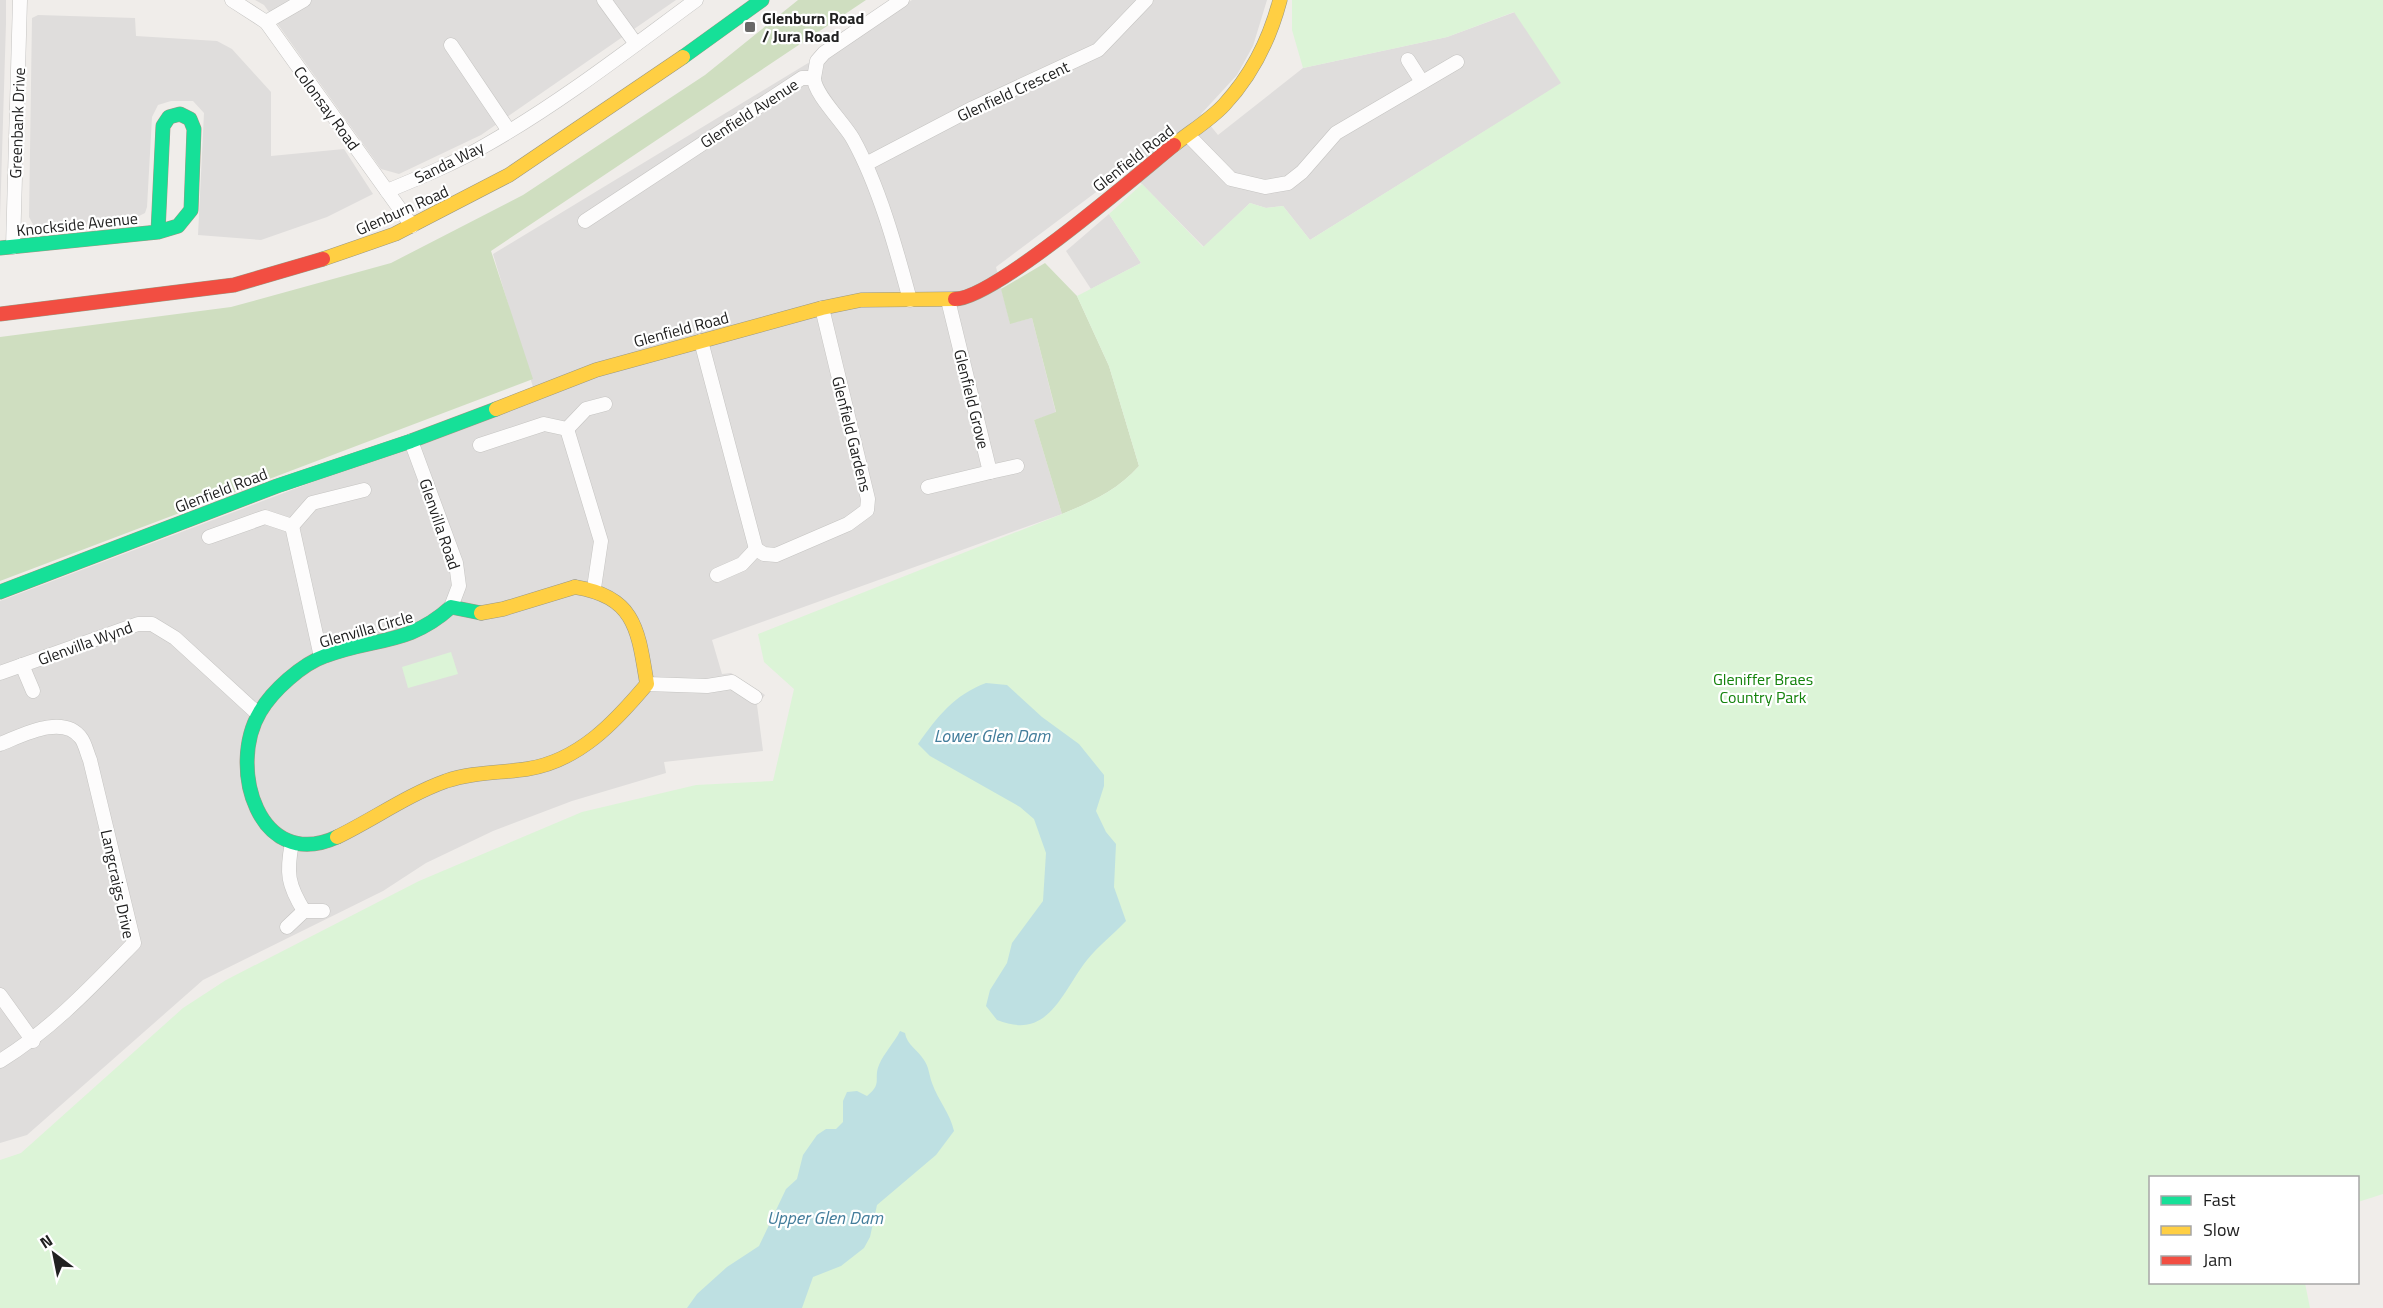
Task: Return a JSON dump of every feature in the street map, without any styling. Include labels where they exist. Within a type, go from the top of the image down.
[{"type":"street","name":"Greenbank Drive","points":[[7,248],[20,0]]},
{"type":"street","name":"Colonsay Road","points":[[232,0],[266,22],[412,226]]},
{"type":"street","points":[[266,22],[304,0]]},
{"type":"street","points":[[604,0],[636,44]]},
{"type":"street","name":"Sanda Way","points":[[387,191],[455,161],[509,131],[571,91],[696,0]]},
{"type":"street","name":"Glenburn Road","points":[[0,314],[234,285],[334,256],[412,226],[509,175],[652,79],[762,0]]},
{"type":"street","name":"Glenfield Avenue","points":[[585,222],[802,78],[814,78],[817,61],[824,53],[902,0]]},
{"type":"street","name":"Glenfield Crescent","points":[[866,164],[973,108],[1098,50],[1146,0]]},
{"type":"street","name":"Glenfield Road","points":[[0,592],[277,486],[478,417],[556,383],[822,308],[861,300],[960,299],[981,291],[1044,249],[1189,136],[1223,106],[1245,79],[1275,21],[1280,0]]},
{"type":"street","points":[[451,45],[509,131]]},
{"type":"street","points":[[1408,60],[1422,82]]},
{"type":"street","points":[[1189,136],[1231,179],[1265,187],[1288,183],[1302,172],[1336,133],[1457,62]]},
{"type":"street","points":[[814,78],[818,91],[849,131],[866,164],[910,300]]},
{"type":"street","name":"Knockside Avenue","points":[[7,248],[158,232],[180,226],[188,220],[191,210],[194,129],[190,119],[180,114],[170,117],[163,126],[158,232]]},
{"type":"street","name":"Glenfield Grove","points":[[948,300],[990,472],[1017,466]]},
{"type":"street","name":"Glenfield Gardens","points":[[756,549],[764,554],[776,555],[848,524],[867,510],[868,499],[822,308]]},
{"type":"street","points":[[701,341],[756,549],[742,564],[717,575]]},
{"type":"street","points":[[567,429],[586,409],[605,404]]},
{"type":"street","points":[[480,445],[544,424],[567,429]]},
{"type":"street","points":[[567,429],[601,542],[594,588]]},
{"type":"street","name":"Glenvilla Road","points":[[411,441],[456,563],[459,586],[451,607]]},
{"type":"street","points":[[928,487],[990,472]]},
{"type":"street","points":[[292,525],[312,503],[364,490]]},
{"type":"street","points":[[209,537],[265,517],[292,525]]},
{"type":"street","points":[[292,525],[321,657]]},
{"type":"street","points":[[304,911],[294,895],[287,871],[292,843],[314,845],[345,834],[385,808],[456,778],[531,767],[566,758],[623,714],[646,684],[634,623],[625,609],[609,594],[594,588],[567,589],[503,609],[482,613],[451,607]]},
{"type":"street","name":"Glenvilla Circle","points":[[292,843],[265,825],[249,792],[246,761],[258,714],[276,692],[321,657],[413,636],[436,623],[451,607]]},
{"type":"street","name":"Glenvilla Wynd","points":[[0,673],[138,624],[152,624],[175,638],[258,714]]},
{"type":"street","name":"Glenvilla Wynd","points":[[22,665],[33,691]]},
{"type":"street","points":[[646,684],[707,686],[732,682],[755,698]]},
{"type":"street","name":"Langcraigs Drive","points":[[0,744],[41,728],[66,727],[80,737],[90,760],[134,942],[76,1002],[33,1041],[0,1061]]},
{"type":"street","points":[[287,927],[304,911],[323,911]]},
{"type":"street","points":[[0,995],[33,1041]]},
{"type":"shaded area","points":[[0,0],[6,0],[6,23],[0,219]]},
{"type":"shaded area","points":[[255,0],[676,0],[481,135],[399,174],[381,169],[264,5]]},
{"type":"shaded area","points":[[912,0],[1267,0],[1253,46],[1237,75],[1201,114],[1218,135],[1303,68],[1447,37],[1515,12],[1562,83],[1310,240],[1283,206],[1266,208],[1250,203],[1204,247],[1127,169],[996,267],[1010,323],[1032,318],[1056,413],[1034,420],[1062,514],[712,640],[722,674],[731,673],[765,695],[757,705],[763,751],[664,762],[666,773],[572,801],[493,831],[426,863],[383,891],[203,980],[27,1135],[0,1143],[0,601],[536,397],[493,254]]},
{"type":"shaded area","points":[[38,15],[135,18],[136,36],[217,41],[232,49],[271,92],[271,156],[344,149],[373,194],[327,217],[261,240],[198,235],[204,113],[193,101],[171,101],[158,105],[152,117],[145,213],[131,220],[35,228],[29,217],[32,18]]},
{"type":"shaded area","points":[[1109,214],[1141,263],[1091,289],[1066,251]]},
{"type":"green space","points":[[798,0],[866,0],[491,251],[533,379],[0,581],[0,337],[231,307],[391,263],[523,195],[705,75]]},
{"type":"green space","name":"Gleniffer Braes Country Park","points":[[1292,0],[2383,0],[2383,1194],[2359,1202],[2359,1176],[2149,1176],[2149,1284],[2305,1284],[2310,1308],[0,1308],[0,1160],[21,1153],[183,1008],[226,980],[419,881],[582,812],[696,785],[773,781],[794,689],[764,662],[758,634],[1094,500],[1131,474],[1139,466],[1109,366],[1077,296],[1141,263],[1109,214],[1142,184],[1203,247],[1250,203],[1266,208],[1283,206],[1310,240],[1561,83],[1514,12],[1447,37],[1303,68],[1292,30]]},
{"type":"green space","points":[[1045,263],[1077,296],[1109,366],[1139,466],[1113,489],[1062,514],[1034,420],[1056,412],[1032,318],[1010,324],[1001,289]]},
{"type":"green space","points":[[451,652],[458,674],[408,688],[402,667]]},
{"type":"water","name":"Lower Glen Dam","points":[[986,683],[1007,685],[1042,717],[1079,744],[1104,775],[1104,786],[1096,811],[1106,832],[1116,844],[1114,887],[1126,921],[1087,960],[1052,1010],[1041,1019],[1029,1024],[1015,1025],[997,1020],[986,1006],[990,990],[1007,963],[1012,943],[1043,901],[1046,853],[1034,819],[1020,807],[930,756],[918,744],[956,700]]},
{"type":"water","name":"Upper Glen Dam","points":[[900,1031],[905,1033],[908,1041],[926,1063],[935,1089],[952,1124],[954,1131],[936,1155],[877,1205],[870,1237],[864,1248],[841,1266],[813,1277],[802,1308],[687,1308],[697,1294],[727,1267],[759,1246],[786,1189],[797,1179],[803,1155],[817,1135],[826,1129],[836,1129],[843,1122],[843,1101],[847,1092],[857,1091],[867,1096],[872,1092],[875,1088],[879,1065]]},
{"type":"traffic: fast","points":[[683,57],[762,0]]},
{"type":"traffic: fast","points":[[0,248],[158,232],[178,226],[191,210],[194,129],[190,119],[180,114],[169,117],[163,126],[158,232]]},
{"type":"traffic: fast","points":[[0,592],[277,486],[411,441],[496,409]]},
{"type":"traffic: fast","points":[[337,837],[310,844],[287,840],[270,828],[257,809],[249,785],[247,760],[251,735],[265,704],[288,679],[307,665],[325,656],[405,635],[435,620],[451,607],[481,613]]},
{"type":"traffic: slow","points":[[1174,145],[1206,121],[1243,82],[1265,42],[1280,0]]},
{"type":"traffic: slow","points":[[323,259],[395,234],[509,175],[683,57]]},
{"type":"traffic: slow","points":[[496,409],[596,370],[822,308],[861,300],[955,299]]},
{"type":"traffic: slow","points":[[337,837],[418,793],[446,781],[476,774],[527,769],[563,758],[594,738],[622,712],[647,684],[636,632],[622,608],[611,599],[575,587]]},
{"type":"traffic: slow","points":[[481,613],[503,609],[575,587]]},
{"type":"traffic: jam","points":[[955,299],[974,294],[1032,258],[1099,207],[1174,145]]},
{"type":"traffic: jam","points":[[0,314],[234,285],[323,259]]},
{"type":"place","name":"Glenburn Road / Jura Road","points":[[750,27]]}]
